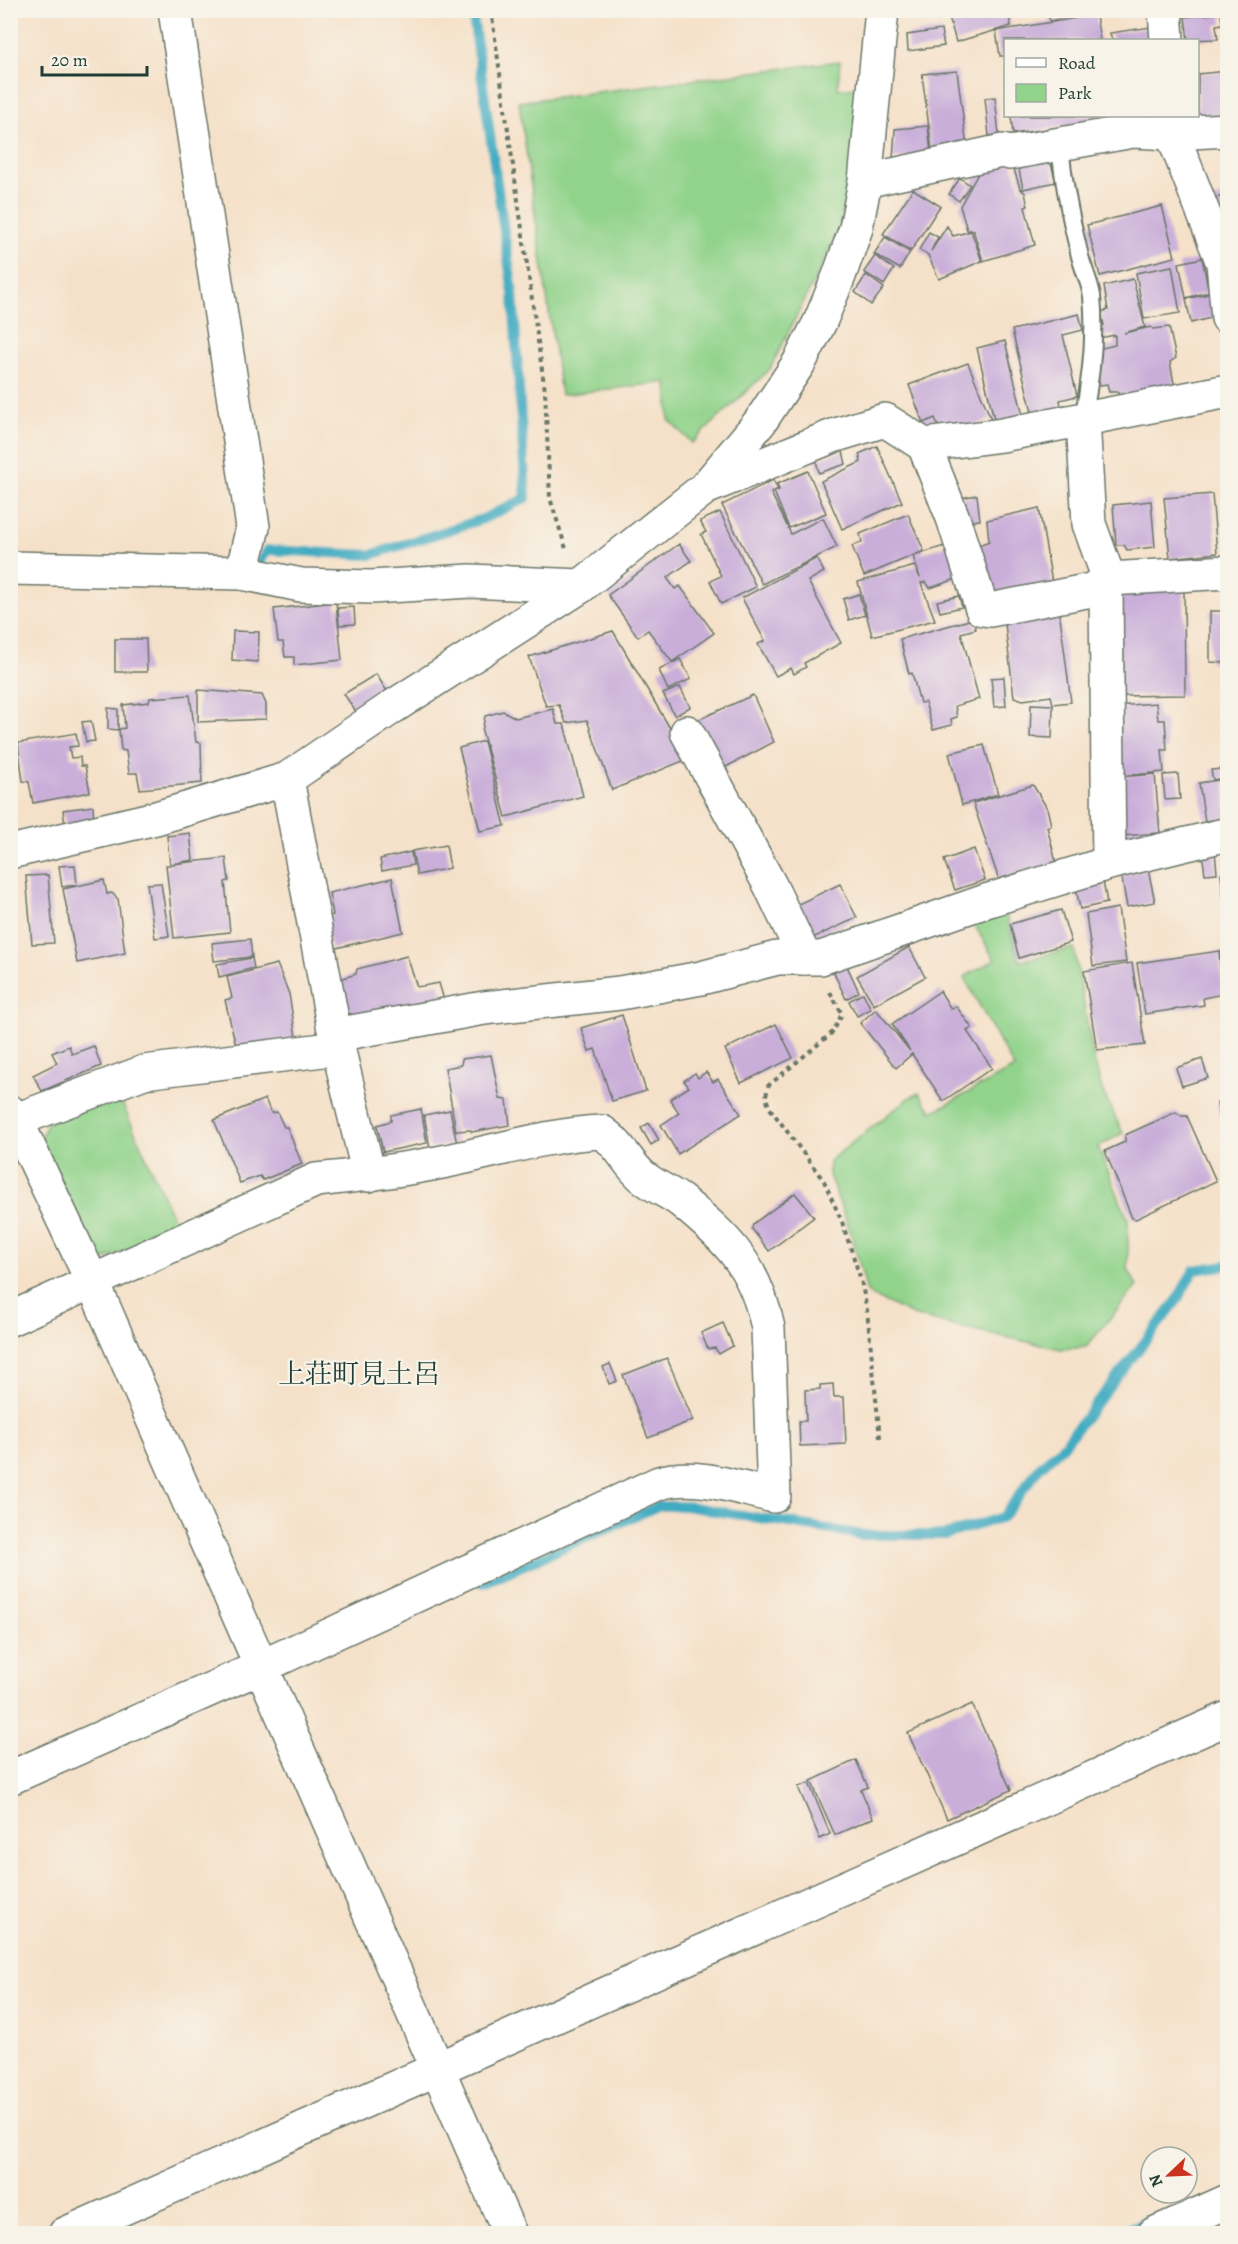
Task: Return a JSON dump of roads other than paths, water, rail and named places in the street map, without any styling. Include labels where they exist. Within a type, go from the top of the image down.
[{"type":"street","points":[[175,10],[253,527],[242,573]]},
{"type":"street","points":[[10,852],[156,818],[287,779],[394,706],[581,586],[705,488],[760,422],[799,363],[820,322],[839,276],[856,228],[866,181],[882,10]]},
{"type":"street","points":[[1165,10],[1167,39]]},
{"type":"street","points":[[866,181],[1002,151],[1010,153],[1172,124],[1227,130]]},
{"type":"street","points":[[1172,124],[1223,263],[1227,318]]},
{"type":"street","points":[[924,445],[1002,435],[1227,391]]},
{"type":"street","points":[[1083,419],[1089,524],[1109,579],[1106,591],[1109,863]]},
{"type":"street","points":[[705,488],[833,436],[885,420],[924,445],[953,518],[982,609],[990,610],[1091,590],[1109,579],[1227,572]]},
{"type":"street","points":[[10,568],[242,573],[301,585],[371,587],[470,581],[581,586]]},
{"type":"street","points":[[687,732],[771,885],[805,958]]},
{"type":"street","points":[[287,779],[337,1042],[369,1175]]},
{"type":"street","points":[[510,2234],[93,1282],[14,1116],[144,1072],[337,1042],[484,1008],[620,993],[701,978],[777,958],[821,958],[986,901],[1109,863],[1227,834]]},
{"type":"street","points":[[10,1319],[316,1180],[369,1175],[588,1132],[602,1132],[615,1141],[642,1176],[680,1200],[724,1239],[753,1277],[763,1301],[768,1328],[774,1496],[692,1479],[673,1479],[658,1483],[263,1666],[10,1778]]},
{"type":"street","points":[[65,2234],[1227,1718]]},
{"type":"street","points":[[1154,2234],[1227,2201]]},
{"type":"lane","points":[[1060,144],[1063,177],[1072,225],[1081,263],[1092,294],[1093,356],[1083,419]]},
{"type":"waterway","points":[[259,564],[267,550],[371,555],[483,519],[526,498],[513,293],[472,10]]},
{"type":"waterway","points":[[483,1583],[658,1506],[686,1506],[863,1535],[945,1535],[1003,1517],[1039,1468],[1063,1446],[1176,1302],[1194,1270],[1228,1265]]},
{"type":"waterway","points":[[1118,2234],[1154,2218]]},
{"type":"district","name":"上荘町見土呂","points":[[359,1374]]}]
